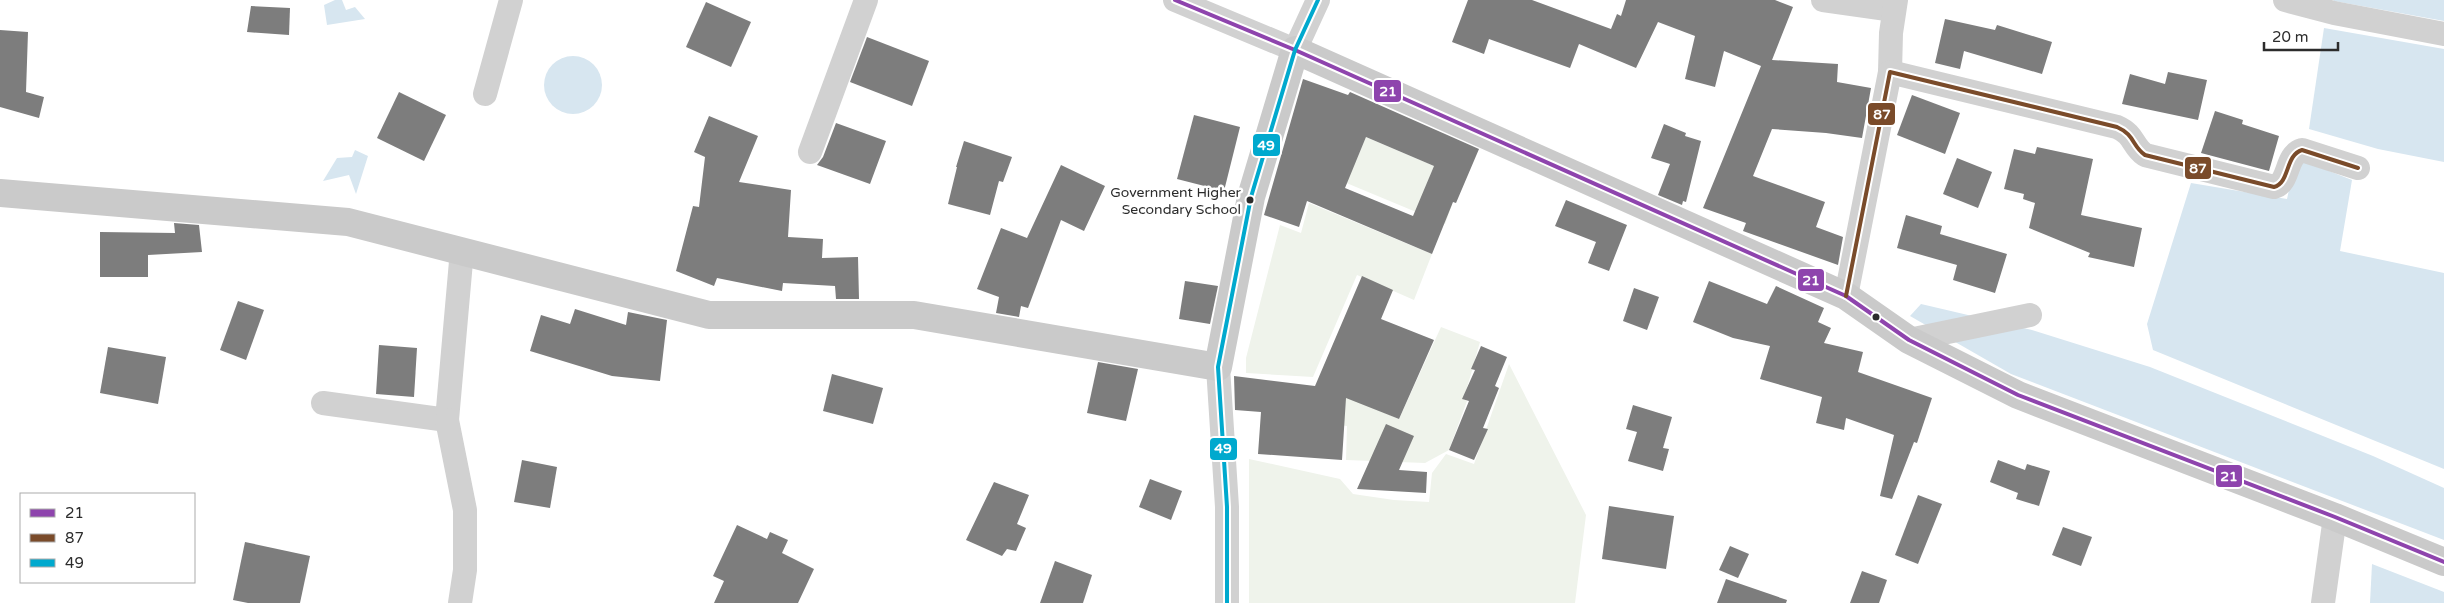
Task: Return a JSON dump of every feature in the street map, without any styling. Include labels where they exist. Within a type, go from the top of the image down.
[{"type":"street","points":[[485,94],[511,0]]},
{"type":"street","points":[[810,152],[866,0]]},
{"type":"street","points":[[1175,0],[1295,50],[1846,296],[1909,340],[2018,395],[2335,517],[2444,562]]},
{"type":"street","points":[[1228,603],[1226,507],[1218,367],[1251,197],[1295,50],[1318,0]]},
{"type":"street","points":[[1823,0],[1895,5],[1890,72],[1846,296]]},
{"type":"street","points":[[2285,0],[2444,34]]},
{"type":"street","points":[[1890,72],[2117,127],[2127,131],[2134,139],[2139,151],[2146,155],[2274,187],[2282,182],[2292,157],[2296,152],[2302,150],[2358,168]]},
{"type":"street","points":[[0,193],[348,222],[709,315],[914,315],[1218,367]]},
{"type":"street","points":[[460,603],[465,570],[464,510],[447,420],[462,250]]},
{"type":"street","points":[[1909,340],[2030,315]]},
{"type":"street","points":[[322,403],[447,420]]},
{"type":"street","points":[[2323,603],[2335,517]]},
{"type":"shaded area","points":[[335,0],[342,0],[346,10],[355,7],[365,19],[327,25],[324,5]]},
{"type":"shaded area","points":[[2444,0],[2444,21],[2334,1]]},
{"type":"shaded area","points":[[2324,28],[2444,49],[2444,162],[2378,149],[2309,129]]},
{"type":"shaded area","points":[[573,56],[584,58],[597,69],[602,85],[600,96],[589,109],[573,114],[562,112],[549,101],[544,85],[546,74],[557,61]]},
{"type":"shaded area","points":[[1366,137],[1434,166],[1423,193],[1452,205],[1445,224],[1320,172],[1356,161]]},
{"type":"shaded area","points":[[355,150],[368,156],[356,194],[349,175],[323,181],[337,158],[352,157]]},
{"type":"shaded area","points":[[2296,158],[2352,180],[2340,251],[2444,273],[2444,469],[2153,350],[2147,324],[2191,183],[2287,199]]},
{"type":"shaded area","points":[[1309,203],[1432,254],[1414,300],[1357,275],[1313,377],[1246,373],[1246,358],[1280,225],[1301,233]]},
{"type":"shaded area","points":[[1921,304],[2032,330],[2150,367],[2373,456],[2444,488],[2444,540],[2011,374],[1910,316]]},
{"type":"shaded area","points":[[1441,327],[1480,342],[1463,399],[1467,401],[1449,450],[1425,463],[1346,460],[1347,426],[1329,424],[1329,390],[1399,419]]},
{"type":"shaded area","points":[[1509,364],[1586,515],[1575,603],[1249,603],[1249,459],[1340,479],[1353,494],[1394,500],[1429,502],[1432,473],[1446,454],[1474,464]]},
{"type":"shaded area","points":[[2372,564],[2444,592],[2444,603],[2370,603]]},
{"type":"building","points":[[1468,0],[1532,0],[1611,29],[1617,14],[1621,16],[1626,0],[1775,0],[1793,7],[1772,60],[1838,64],[1837,82],[1871,88],[1862,138],[1772,129],[1753,176],[1825,202],[1816,227],[1843,237],[1838,265],[1743,231],[1746,223],[1703,208],[1761,66],[1724,51],[1715,87],[1685,79],[1695,36],[1658,22],[1636,68],[1579,44],[1570,68],[1489,39],[1484,54],[1452,42]]},
{"type":"building","points":[[706,2],[751,22],[731,67],[686,47]]},
{"type":"building","points":[[251,6],[290,8],[289,35],[247,32]]},
{"type":"building","points":[[1945,19],[1995,30],[1997,25],[2052,42],[2042,74],[1964,51],[1960,69],[1935,63]]},
{"type":"building","points":[[0,30],[28,32],[26,92],[44,97],[39,118],[0,107]]},
{"type":"building","points":[[867,37],[929,61],[912,106],[850,82]]},
{"type":"building","points":[[2168,72],[2207,80],[2198,120],[2122,104],[2130,74],[2165,84]]},
{"type":"building","points":[[1303,79],[1348,95],[1350,92],[1479,149],[1456,203],[1453,202],[1432,254],[1307,201],[1299,227],[1264,215]],"holes":[[[1366,137],[1434,166],[1413,216],[1345,188]]]},
{"type":"building","points":[[399,92],[446,115],[424,161],[377,138]]},
{"type":"building","points":[[1912,95],[1960,113],[1945,154],[1897,135]]},
{"type":"building","points":[[2215,111],[2243,120],[2242,124],[2279,136],[2269,171],[2201,153]]},
{"type":"building","points":[[1194,115],[1240,127],[1224,191],[1177,179]]},
{"type":"building","points":[[709,116],[758,136],[739,182],[791,190],[788,237],[823,239],[822,258],[858,257],[859,299],[836,299],[835,286],[783,283],[782,291],[717,278],[714,286],[676,271],[693,206],[699,207],[705,157],[694,152]]},
{"type":"building","points":[[836,123],[886,141],[870,184],[817,165],[823,157]]},
{"type":"building","points":[[1664,124],[1686,133],[1685,136],[1701,141],[1686,202],[1683,201],[1682,205],[1658,195],[1670,164],[1651,158]]},
{"type":"building","points":[[964,141],[1012,157],[1003,182],[999,181],[990,215],[948,204]]},
{"type":"building","points":[[2037,147],[2093,159],[2081,215],[2142,228],[2134,267],[2088,257],[2090,253],[2029,228],[2035,203],[2023,199],[2024,194],[2004,189],[2014,149],[2035,154]]},
{"type":"building","points":[[1957,158],[1992,172],[1978,208],[1943,194]]},
{"type":"building","points":[[1061,165],[1105,186],[1084,231],[1061,220],[1028,308],[1021,306],[1019,317],[996,313],[999,297],[977,289],[1001,228],[1027,238]]},
{"type":"building","points":[[1566,200],[1627,225],[1609,271],[1588,263],[1596,242],[1555,226]]},
{"type":"building","points":[[1906,215],[1942,226],[1940,234],[2007,254],[1995,293],[1953,280],[1957,265],[1897,248]]},
{"type":"building","points":[[174,223],[199,225],[202,252],[148,255],[148,277],[100,277],[100,232],[175,233]]},
{"type":"building","points":[[1362,276],[1393,290],[1381,319],[1434,340],[1399,419],[1346,398],[1342,460],[1258,454],[1261,412],[1235,410],[1234,376],[1315,386]]},
{"type":"building","points":[[1185,281],[1218,286],[1210,324],[1179,319]]},
{"type":"building","points":[[1709,281],[1767,304],[1776,286],[1824,308],[1818,322],[1831,328],[1824,343],[1863,352],[1858,372],[1932,398],[1917,443],[1914,442],[1892,499],[1880,496],[1894,435],[1846,418],[1844,430],[1816,423],[1822,397],[1760,379],[1770,346],[1733,338],[1693,322]]},
{"type":"building","points":[[1634,288],[1659,297],[1647,330],[1623,321]]},
{"type":"building","points":[[238,301],[264,310],[246,360],[220,350]]},
{"type":"building","points":[[575,309],[626,325],[628,312],[667,320],[660,381],[612,376],[530,351],[541,315],[570,324]]},
{"type":"building","points":[[379,345],[417,348],[414,397],[376,394]]},
{"type":"building","points":[[1481,346],[1507,357],[1495,386],[1499,388],[1483,428],[1488,429],[1474,460],[1449,450],[1469,401],[1462,399],[1475,370],[1471,369]]},
{"type":"building","points":[[108,347],[166,357],[158,404],[100,393]]},
{"type":"building","points":[[1098,362],[1138,369],[1126,421],[1087,413]]},
{"type":"building","points":[[832,374],[883,388],[873,424],[823,411]]},
{"type":"building","points":[[1633,405],[1672,417],[1663,448],[1669,449],[1663,471],[1628,461],[1637,432],[1626,429]]},
{"type":"building","points":[[1386,424],[1414,436],[1399,470],[1427,472],[1426,493],[1357,489]]},
{"type":"building","points":[[522,460],[557,467],[550,508],[514,502]]},
{"type":"building","points":[[1998,460],[2025,470],[2027,464],[2050,471],[2039,506],[2016,499],[2018,493],[1990,482]]},
{"type":"building","points":[[1150,479],[1182,491],[1171,520],[1139,507]]},
{"type":"building","points":[[994,482],[1029,495],[1017,524],[1026,528],[1016,551],[1007,549],[1002,556],[966,540]]},
{"type":"building","points":[[1918,495],[1942,504],[1918,564],[1895,555]]},
{"type":"building","points":[[1609,506],[1674,516],[1666,569],[1602,559]]},
{"type":"building","points":[[737,525],[767,539],[770,532],[788,540],[782,553],[814,569],[798,603],[714,603],[724,581],[713,576]]},
{"type":"building","points":[[2063,527],[2092,537],[2081,566],[2052,555]]},
{"type":"building","points":[[245,542],[310,556],[300,603],[248,603],[233,600]]},
{"type":"building","points":[[1730,546],[1749,554],[1738,578],[1719,570]]},
{"type":"building","points":[[1055,561],[1092,575],[1083,603],[1040,603]]},
{"type":"building","points":[[1862,571],[1887,580],[1879,603],[1850,603]]},
{"type":"building","points":[[1726,579],[1787,600],[1786,603],[1717,603]]},
{"type":"transit line","name":"21","points":[[1175,0],[1295,50],[1846,296],[1909,340],[2018,395],[2335,517],[2444,562]]},
{"type":"transit line","name":"49","points":[[1227,603],[1227,507],[1218,367],[1251,197],[1295,50],[1318,0]]},
{"type":"transit line","name":"87","points":[[1846,296],[1890,72],[2117,127],[2127,133],[2145,155],[2274,187],[2283,180],[2293,157],[2302,150],[2358,168]]},
{"type":"place","name":"Government Higher Secondary School","points":[[1250,200]]}]
